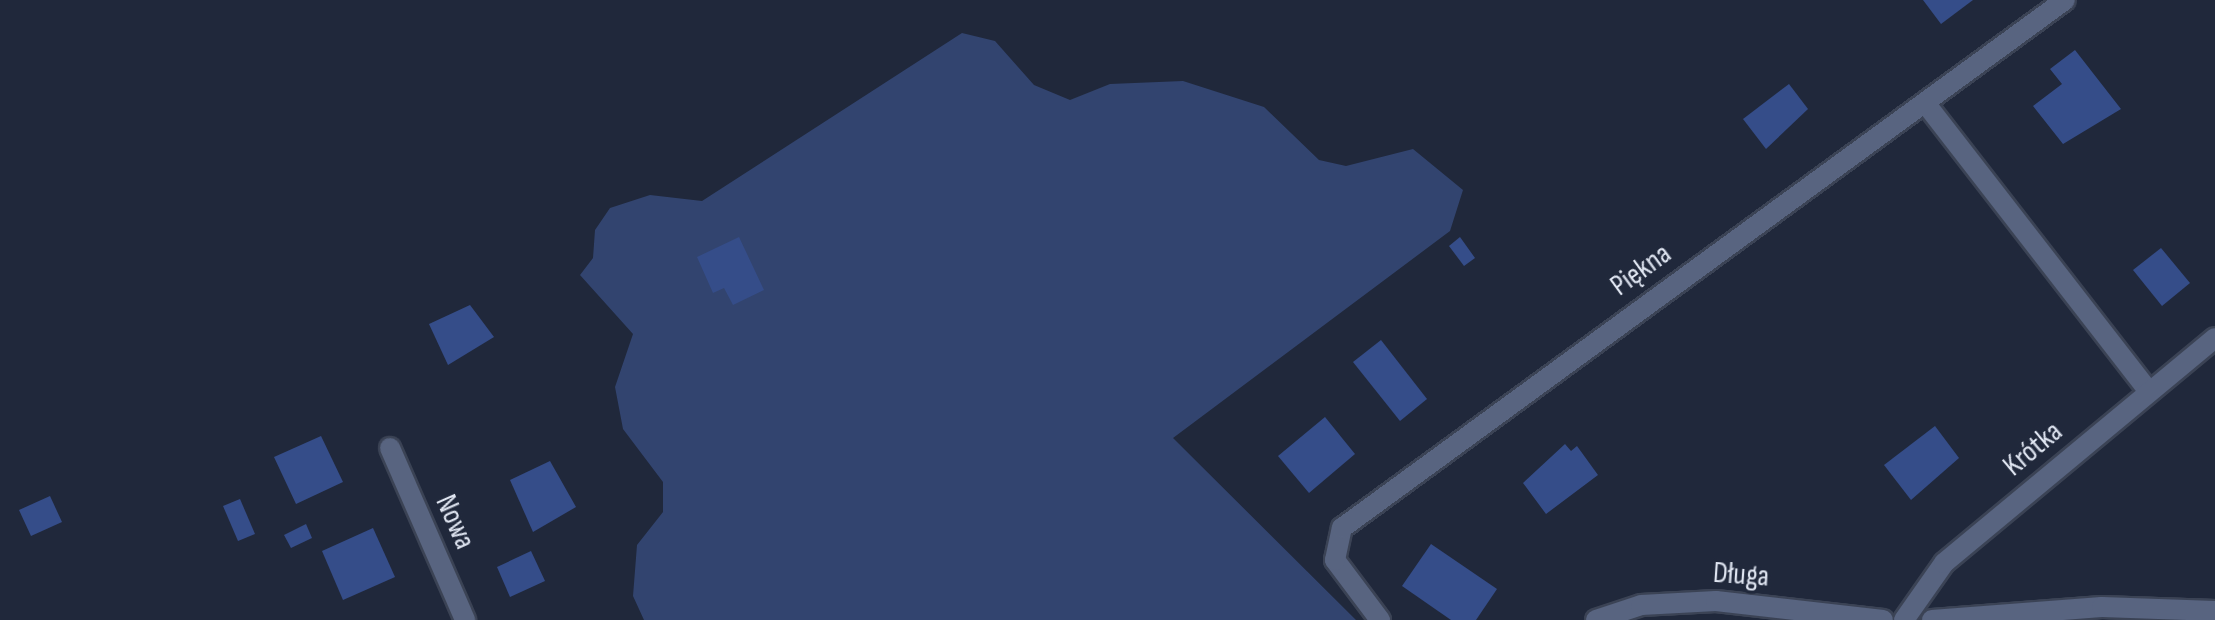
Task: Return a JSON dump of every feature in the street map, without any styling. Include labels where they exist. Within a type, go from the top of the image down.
[{"type":"street","name":"Piękna","points":[[1380,620],[1335,560],[1342,528],[2065,0]]},
{"type":"street","points":[[1926,104],[2149,392]]},
{"type":"street","name":"Krótka","points":[[1904,620],[1944,563],[2215,338]]},
{"type":"street","name":"Nowa","points":[[390,448],[465,620]]},
{"type":"street","name":"Długa","points":[[1596,620],[1641,605],[1716,601],[1883,620]]},
{"type":"street","points":[[1932,620],[2102,607],[2215,611]]},
{"type":"shaded area","points":[[962,33],[995,41],[1034,85],[1070,100],[1110,84],[1183,81],[1264,107],[1319,160],[1346,166],[1413,149],[1463,190],[1450,231],[1173,438],[1356,620],[644,620],[633,596],[637,545],[663,512],[663,482],[623,429],[615,387],[633,334],[580,275],[593,258],[595,230],[610,208],[650,195],[702,201]]},
{"type":"building","points":[[1923,0],[1973,0],[1941,24]]},
{"type":"building","points":[[2075,50],[2121,109],[2063,144],[2033,106],[2062,84],[2050,69]]},
{"type":"building","points":[[1789,84],[1808,109],[1766,149],[1743,119]]},
{"type":"building","points":[[739,237],[764,290],[733,305],[724,288],[713,293],[697,257]]},
{"type":"building","points":[[1460,237],[1475,258],[1464,266],[1449,246]]},
{"type":"building","points":[[2161,248],[2190,283],[2162,306],[2133,270]]},
{"type":"building","points":[[470,305],[494,337],[448,365],[429,324]]},
{"type":"building","points":[[1381,340],[1427,399],[1400,421],[1353,362]]},
{"type":"building","points":[[1325,417],[1355,454],[1309,493],[1278,456]]},
{"type":"building","points":[[1935,426],[1959,458],[1911,500],[1884,465]]},
{"type":"building","points":[[321,436],[343,482],[296,504],[274,457]]},
{"type":"building","points":[[1565,444],[1571,451],[1577,446],[1598,475],[1546,514],[1523,483]]},
{"type":"building","points":[[550,461],[576,507],[533,532],[510,480]]},
{"type":"building","points":[[50,496],[62,522],[31,536],[19,510]]},
{"type":"building","points":[[240,499],[255,534],[238,541],[223,506]]},
{"type":"building","points":[[306,524],[312,538],[291,548],[284,535]]},
{"type":"building","points":[[373,528],[395,577],[343,600],[322,551]]},
{"type":"building","points":[[1431,544],[1497,589],[1476,620],[1451,620],[1402,586]]},
{"type":"building","points":[[531,551],[545,581],[510,597],[497,567]]}]
